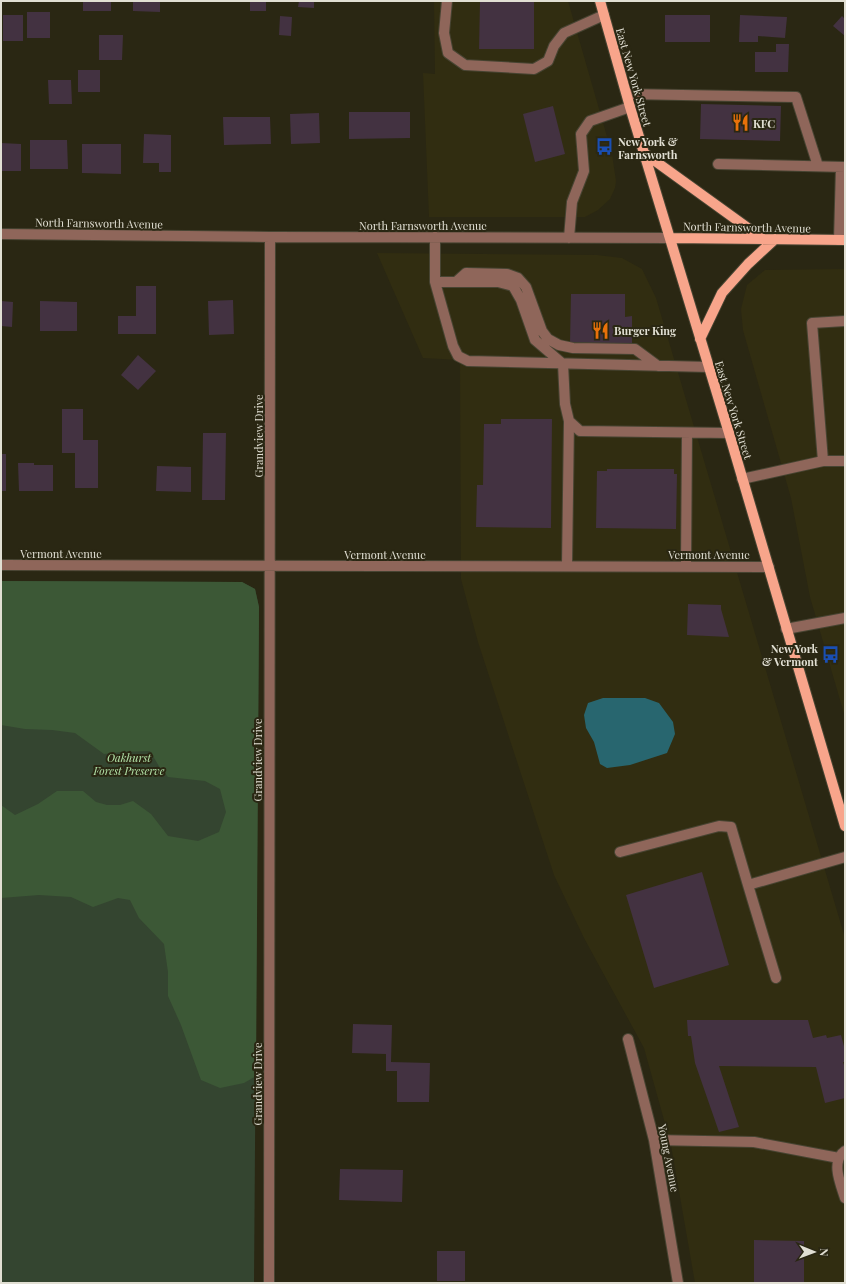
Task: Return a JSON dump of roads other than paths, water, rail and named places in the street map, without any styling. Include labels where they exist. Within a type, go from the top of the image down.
[{"type":"main road","name":"East New York Street","points":[[600,1],[630,107],[729,433],[845,826]]},
{"type":"main road","points":[[644,153],[763,239]]},
{"type":"main road","name":"North Farnsworth Avenue","points":[[670,238],[842,240]]},
{"type":"main road","points":[[700,339],[722,293],[748,264],[775,239]]},
{"type":"street","points":[[447,1],[444,33],[448,53],[465,65],[534,69],[548,61],[554,46],[564,33],[604,15]]},
{"type":"street","points":[[627,94],[796,96],[818,166]]},
{"type":"street","points":[[569,238],[572,202],[584,171],[581,134],[590,121],[630,107]]},
{"type":"street","points":[[718,164],[843,167],[842,240]]},
{"type":"street","name":"North Farnsworth Avenue","points":[[1,234],[270,237],[670,238]]},
{"type":"street","name":"Grandview Drive","points":[[269,1283],[270,237]]},
{"type":"street","points":[[435,237],[435,282],[453,346],[458,356],[468,361],[709,367]]},
{"type":"street","points":[[456,282],[466,273],[507,274],[518,278],[526,287],[542,331],[548,339],[559,345],[573,348],[635,349],[658,366]]},
{"type":"street","points":[[435,282],[498,282],[513,286],[521,300],[536,340],[563,364],[565,404],[569,421],[567,566]]},
{"type":"street","points":[[823,461],[812,323],[845,321]]},
{"type":"street","points":[[569,421],[580,431],[729,433]]},
{"type":"street","points":[[686,566],[687,433]]},
{"type":"street","points":[[742,479],[823,461],[845,461]]},
{"type":"street","name":"Vermont Avenue","points":[[1,565],[768,567]]},
{"type":"street","points":[[786,628],[845,618]]},
{"type":"street","points":[[620,852],[718,826],[731,827],[776,978]]},
{"type":"street","points":[[748,885],[845,857]]},
{"type":"street","name":"Young Avenue","points":[[628,1038],[654,1140],[678,1283]]},
{"type":"street","points":[[654,1140],[754,1142],[842,1155],[837,1167],[845,1198]]},
{"type":"water","points":[[603,698],[645,698],[659,703],[673,722],[675,734],[667,753],[630,765],[607,768],[600,764],[594,742],[586,728],[584,715],[588,703]]},
{"type":"place","name":"KFC","points":[[740,123]]},
{"type":"place","name":"New York & Farnsworth","points":[[605,147]]},
{"type":"place","name":"Burger King","points":[[601,330]]},
{"type":"place","name":"New York & Vermont","points":[[831,654]]},
{"type":"park label","name":"Oakhurst Forest Preserve","points":[[129,763]]}]
